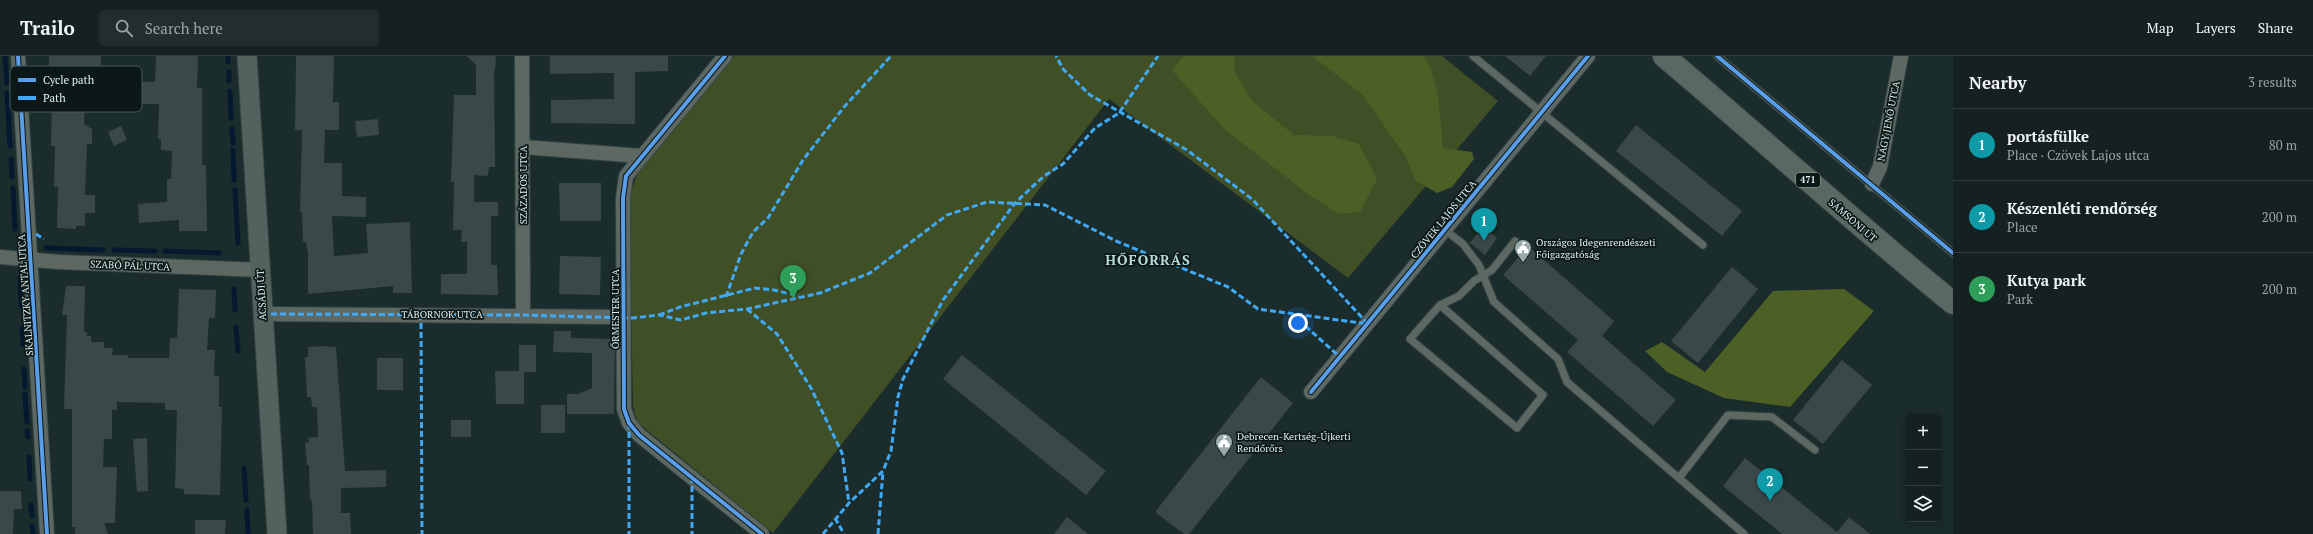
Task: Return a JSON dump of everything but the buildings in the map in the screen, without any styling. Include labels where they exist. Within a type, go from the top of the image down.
[{"type":"main road","name":"ACSÁDI ÚT","points":[[247,56],[277,534]]},
{"type":"main road","name":"SÁMSONI ÚT","points":[[1664,56],[1773,149],[1868,234],[1953,303]]},
{"type":"street","name":"SKALNITZKY ANTAL UTCA","points":[[18,56],[19,66]]},
{"type":"street","name":"SZÁZADOS UTCA","points":[[522,56],[523,315]]},
{"type":"street","name":"ŐRMESTER UTCA","points":[[725,56],[626,176],[623,187],[622,317],[624,409],[629,423],[639,435],[762,534]]},
{"type":"street","name":"CZÖVEK LAJOS UTCA","points":[[1311,392],[1588,56]]},
{"type":"street","name":"NAGY JENŐ UTCA","points":[[1872,184],[1880,167],[1901,56]]},
{"type":"street","name":"SKALNITZKY ANTAL UTCA","points":[[21,112],[47,534]]},
{"type":"street","points":[[523,147],[641,156]]},
{"type":"street","name":"SZABÓ PÁL UTCA","points":[[0,257],[30,260],[260,270]]},
{"type":"street","name":"TÁBORNOK UTCA","points":[[262,314],[622,317]]},
{"type":"lane","points":[[1473,56],[1703,245]]},
{"type":"lane","points":[[1717,56],[1953,253]]},
{"type":"lane","points":[[1444,229],[1463,244],[1479,265],[1494,302],[1558,359],[1567,382],[1744,534]]},
{"type":"lane","points":[[1440,305],[1543,395],[1517,428],[1410,339],[1440,305],[1459,296],[1474,281],[1492,270],[1515,241]]},
{"type":"lane","points":[[1679,478],[1728,415],[1772,416],[1815,450]]},
{"type":"green space","points":[[734,56],[1442,56],[1498,101],[1348,278],[1109,99],[773,533],[637,422],[633,406],[629,196],[639,170]]},
{"type":"green space","points":[[1184,56],[1234,56],[1235,73],[1252,101],[1294,135],[1332,136],[1359,144],[1377,179],[1360,212],[1339,214],[1311,196],[1225,130],[1172,70]]},
{"type":"green space","points":[[1312,56],[1423,56],[1429,65],[1436,87],[1443,148],[1472,152],[1474,159],[1452,187],[1437,193],[1416,181],[1406,157],[1362,94]]},
{"type":"green space","points":[[1844,289],[1874,311],[1790,407],[1724,398],[1667,372],[1645,351],[1662,342],[1705,372],[1773,291]]},
{"type":"waterway","points":[[5,56],[7,83]]},
{"type":"waterway","points":[[228,56],[228,62]]},
{"type":"waterway","points":[[229,72],[229,81]]},
{"type":"waterway","points":[[230,91],[231,118]]},
{"type":"waterway","points":[[7,93],[10,146]]},
{"type":"waterway","points":[[232,129],[233,143]]},
{"type":"waterway","points":[[233,150],[234,180]]},
{"type":"waterway","points":[[11,159],[12,177]]},
{"type":"waterway","points":[[13,188],[15,229]]},
{"type":"waterway","points":[[235,190],[238,243]]},
{"type":"waterway","points":[[46,248],[103,250]]},
{"type":"waterway","points":[[114,250],[155,251]]},
{"type":"waterway","points":[[165,251],[219,253]]},
{"type":"waterway","points":[[20,278],[21,306]]},
{"type":"waterway","points":[[234,289],[235,310]]},
{"type":"waterway","points":[[236,327],[238,351]]},
{"type":"waterway","points":[[22,328],[23,344]]},
{"type":"waterway","points":[[24,369],[25,387]]},
{"type":"waterway","points":[[25,394],[27,422]]},
{"type":"waterway","points":[[27,431],[28,437]]},
{"type":"waterway","points":[[29,457],[30,479]]},
{"type":"waterway","points":[[244,468],[246,500]]},
{"type":"waterway","points":[[31,505],[32,516]]},
{"type":"waterway","points":[[247,510],[248,532]]},
{"type":"waterway","points":[[32,526],[33,534]]},
{"type":"marked path","points":[[726,297],[741,254],[753,232],[768,218],[803,160],[844,107],[891,56]]},
{"type":"marked path","points":[[262,314],[523,315],[632,318],[659,315],[681,320],[706,313],[747,309],[820,293],[870,273],[947,215],[987,202],[1045,205],[1116,241],[1228,287],[1258,309],[1368,324],[1252,199],[1187,150],[1090,95],[1063,69],[1056,56]]},
{"type":"marked path","points":[[823,534],[849,503],[883,471],[891,451],[898,397],[903,379],[943,300],[1015,203],[1044,176],[1063,164],[1095,128],[1119,113],[1158,56]]},
{"type":"marked path","points":[[36,234],[44,239]]},
{"type":"marked path","points":[[659,315],[680,307],[755,288],[774,290],[799,296]]},
{"type":"marked path","points":[[747,309],[777,334],[811,388],[842,453],[849,503]]},
{"type":"marked path","points":[[421,314],[422,534]]},
{"type":"marked path","points":[[1292,314],[1340,357]]},
{"type":"marked path","points":[[629,423],[629,534]]},
{"type":"marked path","points":[[878,534],[883,471]]},
{"type":"marked path","points":[[692,477],[692,534]]},
{"type":"marked path","points":[[835,518],[844,534]]},
{"type":"cycle path","points":[[18,56],[19,66]]},
{"type":"cycle path","points":[[725,56],[626,176],[623,198],[624,409],[629,423],[639,435],[762,534]]},
{"type":"cycle path","points":[[1311,392],[1588,56]]},
{"type":"cycle path","points":[[1717,56],[1953,253]]},
{"type":"cycle path","points":[[21,112],[47,534]]},
{"type":"place","name":"portásfülke","points":[[1484,241]]},
{"type":"place","name":"Országos Idegenrendészeti Főigazgatóság","points":[[1523,263]]},
{"type":"place","name":"Kutya park","points":[[793,298]]},
{"type":"place","name":"Debrecen-Kertség-Újkerti Rendőrőrs","points":[[1224,457]]},
{"type":"place","name":"Készenléti rendőrség","points":[[1770,501]]},
{"type":"district","name":"HŐFORRÁS","points":[[1148,260]]}]
